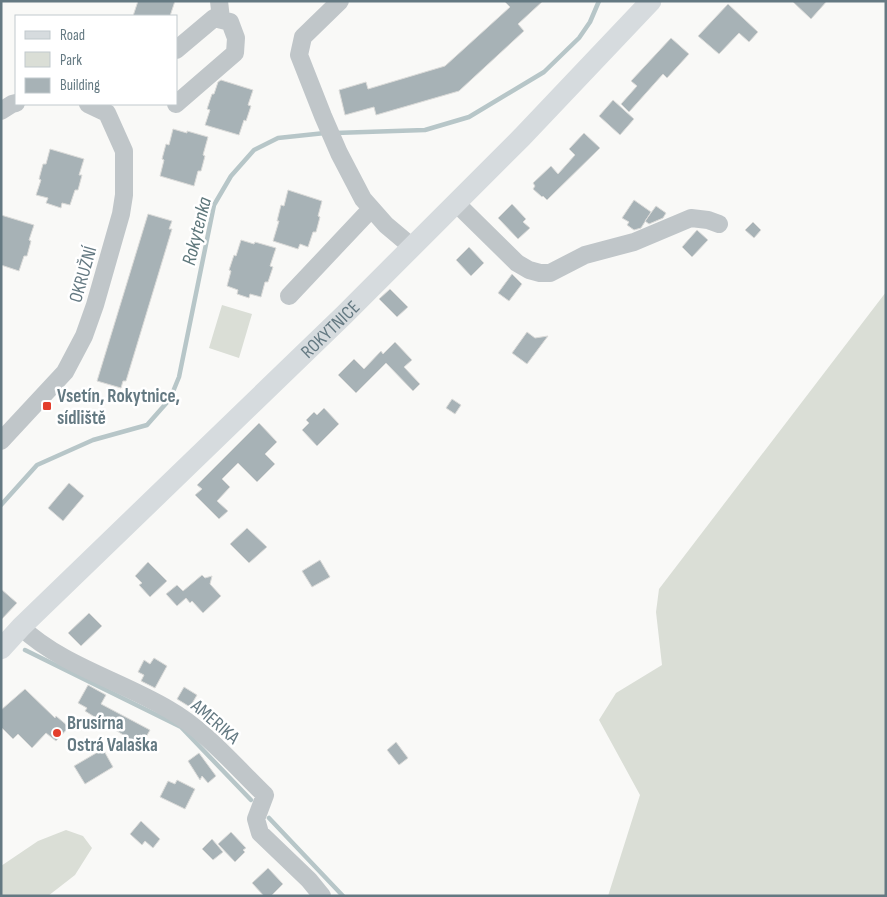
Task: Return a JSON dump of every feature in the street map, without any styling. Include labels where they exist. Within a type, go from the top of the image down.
[{"type":"main road","name":"ROKYTNICE","points":[[1,649],[344,315],[411,246],[522,138],[650,1]]},
{"type":"street","points":[[219,1],[221,19]]},
{"type":"street","points":[[340,1],[303,37],[300,55],[323,116],[363,199],[386,225],[411,246]]},
{"type":"street","points":[[178,48],[214,18],[230,22],[236,38],[235,53],[178,102]]},
{"type":"street","points":[[1,111],[15,103]]},
{"type":"street","name":"OKRUŽNÍ","points":[[1,441],[65,372],[84,336],[95,305],[121,214],[124,195],[124,151],[112,108],[94,105]]},
{"type":"street","points":[[456,202],[518,263],[528,270],[540,273],[550,273],[585,255],[634,242],[691,218],[708,220],[719,224]]},
{"type":"street","points":[[289,296],[371,209]]},
{"type":"street","name":"AMERIKA","points":[[21,628],[42,644],[167,708],[187,721],[265,795],[256,819],[260,833],[322,896]]},
{"type":"green space","points":[[886,292],[886,896],[608,896],[640,795],[599,720],[616,693],[662,665],[656,612],[659,589]]},
{"type":"green space","points":[[222,305],[252,314],[239,358],[209,348]]},
{"type":"green space","points":[[66,830],[83,836],[92,848],[75,875],[48,896],[1,896],[1,866],[38,841]]},
{"type":"building","points":[[138,1],[175,1],[170,15],[133,15]]},
{"type":"building","points":[[504,1],[543,1],[518,24],[524,31],[459,91],[376,115],[374,107],[345,115],[339,90],[366,82],[368,89],[445,66],[510,7]]},
{"type":"building","points":[[792,1],[827,1],[811,19]]},
{"type":"building","points":[[728,4],[758,32],[749,42],[739,33],[719,54],[698,36]]},
{"type":"building","points":[[671,38],[689,54],[667,78],[663,74],[629,112],[621,104],[637,86],[631,81]]},
{"type":"building","points":[[221,80],[253,90],[248,105],[251,106],[239,135],[205,125],[210,110],[207,109],[212,94],[214,94],[218,82]]},
{"type":"building","points":[[613,100],[634,119],[620,135],[599,116]]},
{"type":"building","points":[[173,129],[208,137],[201,171],[198,171],[194,186],[160,176],[166,144],[169,145]]},
{"type":"building","points":[[584,133],[600,148],[547,200],[542,197],[533,189],[535,186],[533,183],[551,166],[558,174],[575,155],[569,149]]},
{"type":"building","points":[[50,149],[84,159],[79,175],[82,175],[78,190],[75,190],[70,205],[62,203],[61,208],[46,203],[48,198],[36,195],[41,180],[39,179],[43,164],[46,164]]},
{"type":"building","points":[[288,190],[322,201],[316,232],[313,232],[308,247],[300,244],[298,249],[273,241],[279,221],[277,221],[281,205],[284,206]]},
{"type":"building","points":[[634,200],[651,212],[641,228],[634,230],[627,225],[629,222],[622,218]]},
{"type":"building","points":[[512,204],[526,219],[523,222],[530,228],[518,239],[498,218]]},
{"type":"building","points":[[656,206],[666,213],[663,218],[649,224],[645,221]]},
{"type":"building","points":[[148,214],[172,221],[169,229],[172,229],[126,381],[123,381],[121,388],[97,381]]},
{"type":"building","points":[[1,215],[34,225],[29,240],[31,241],[27,256],[24,256],[19,271],[1,265]]},
{"type":"building","points":[[753,222],[761,230],[754,238],[745,230]]},
{"type":"building","points":[[697,230],[708,240],[692,257],[682,247]]},
{"type":"building","points":[[241,240],[276,248],[270,266],[273,267],[268,282],[265,282],[261,297],[250,294],[249,298],[237,294],[238,290],[227,286],[231,271],[229,270]]},
{"type":"building","points":[[469,247],[484,263],[471,276],[456,260]]},
{"type":"building","points":[[512,274],[522,284],[509,301],[498,293]]},
{"type":"building","points":[[390,289],[408,307],[397,317],[379,299]]},
{"type":"building","points":[[527,332],[535,338],[548,336],[527,364],[512,353]]},
{"type":"building","points":[[395,342],[412,360],[404,367],[420,384],[413,391],[386,363],[356,393],[338,375],[354,359],[364,369],[381,351],[383,354]]},
{"type":"building","points":[[452,399],[461,405],[455,414],[446,408]]},
{"type":"building","points":[[324,408],[339,424],[317,446],[302,430],[309,423],[306,420],[314,412],[317,415]]},
{"type":"building","points":[[259,423],[277,442],[265,454],[275,464],[257,482],[238,463],[222,479],[230,487],[217,501],[228,511],[219,519],[195,495],[202,489],[197,485]]},
{"type":"building","points":[[69,483],[84,496],[63,521],[48,508]]},
{"type":"building","points":[[247,528],[267,547],[249,563],[230,544]]},
{"type":"building","points":[[320,560],[330,577],[312,587],[302,571]]},
{"type":"building","points":[[148,562],[167,581],[150,597],[139,585],[142,583],[135,576]]},
{"type":"building","points":[[202,575],[205,578],[212,576],[210,584],[221,596],[203,613],[192,601],[190,603],[186,598],[177,606],[166,594],[177,585],[183,591]]},
{"type":"building","points":[[1,589],[17,603],[1,620]]},
{"type":"building","points":[[89,613],[102,626],[81,646],[68,633]]},
{"type":"building","points":[[154,658],[167,666],[155,688],[141,681],[144,675],[138,672],[144,660],[150,664]]},
{"type":"building","points":[[88,685],[106,695],[101,704],[150,730],[141,746],[85,711],[87,708],[78,703]]},
{"type":"building","points":[[184,687],[197,695],[190,707],[177,699]]},
{"type":"building","points":[[25,689],[55,718],[56,716],[69,727],[56,741],[46,733],[32,748],[18,734],[13,739],[1,727],[1,710]]},
{"type":"building","points":[[396,742],[408,758],[399,765],[387,750]]},
{"type":"building","points":[[103,749],[113,767],[85,784],[74,766]]},
{"type":"building","points":[[199,753],[216,776],[208,783],[202,776],[200,780],[188,761]]},
{"type":"building","points":[[177,780],[195,789],[185,809],[160,797],[168,781],[175,784]]},
{"type":"building","points":[[141,821],[160,839],[153,848],[145,841],[142,845],[130,834]]},
{"type":"building","points":[[231,832],[246,848],[243,850],[245,852],[235,862],[218,844]]},
{"type":"building","points":[[212,839],[223,852],[213,860],[202,849]]},
{"type":"building","points":[[268,868],[283,884],[271,896],[264,896],[252,883]]},
{"type":"waterway","name":"Rokytenka","points":[[335,133],[425,130],[469,117],[544,72],[579,38],[590,22],[599,1]]},
{"type":"waterway","name":"Rokytenka","points":[[1,505],[37,465],[93,440],[147,425],[170,399],[179,377],[214,205],[231,176],[254,150],[278,138],[325,133]]},
{"type":"waterway","points":[[25,650],[181,727],[251,800]]},
{"type":"waterway","points":[[269,818],[343,896]]},
{"type":"place","name":"Vsetín, Rokytnice, sídliště","points":[[47,406]]},
{"type":"place","name":"Brusírna Ostrá Valaška","points":[[57,733]]}]
